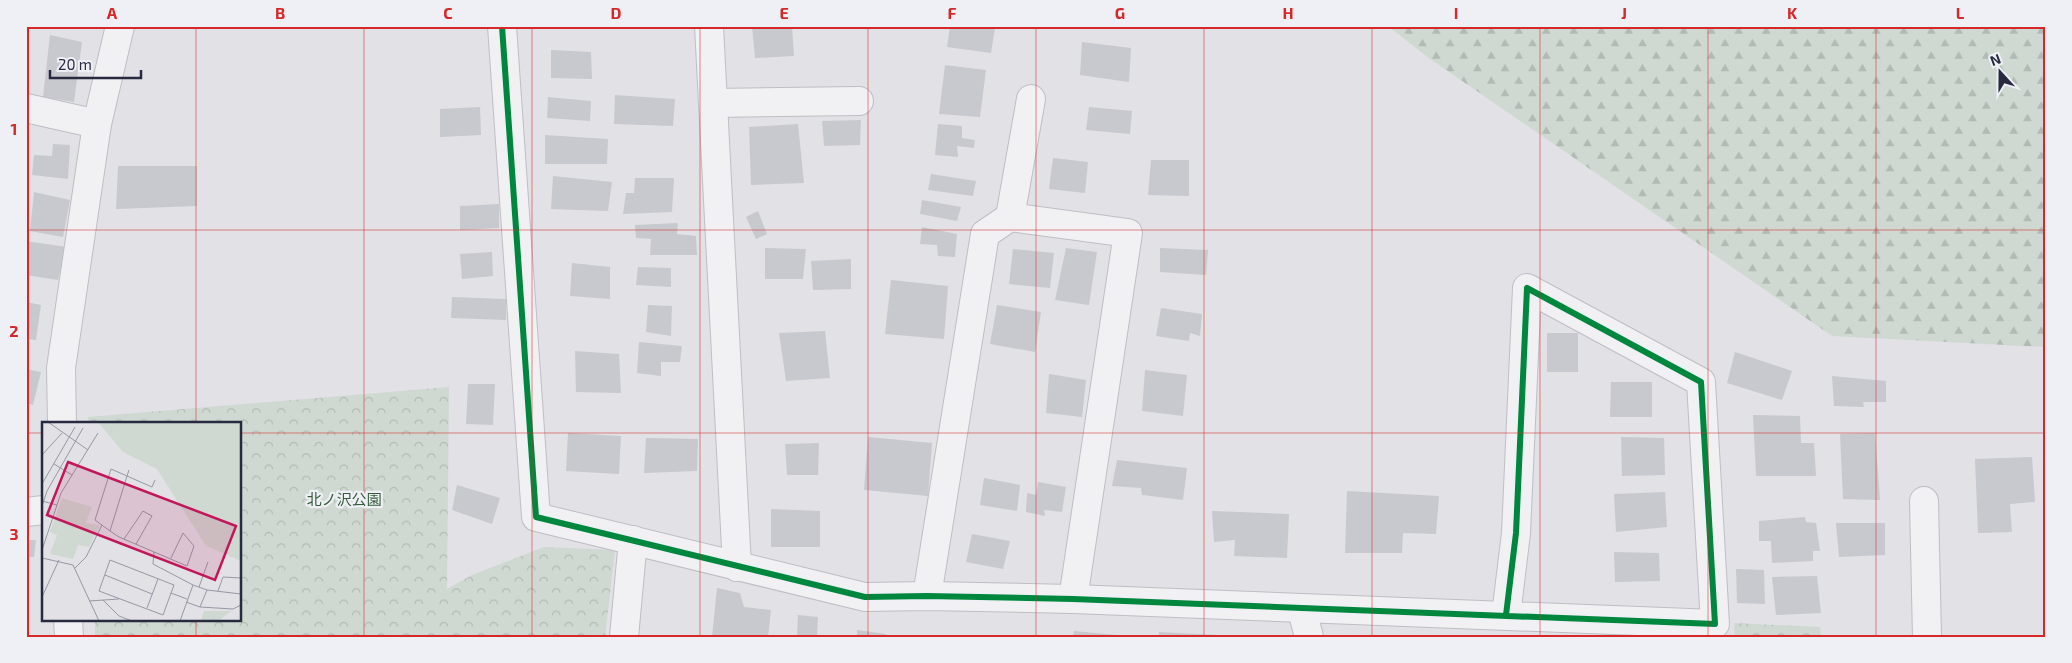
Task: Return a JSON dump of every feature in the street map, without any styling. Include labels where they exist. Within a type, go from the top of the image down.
[{"type":"street","points":[[62,422],[61,368],[97,124],[120,26]]},
{"type":"street","points":[[502,26],[536,517],[865,597],[926,596],[1073,599],[1302,610],[1506,615],[1715,624],[1701,382],[1527,288],[1516,533],[1506,615]]},
{"type":"street","points":[[709,26],[737,567]]},
{"type":"street","points":[[1010,217],[1031,99]]},
{"type":"street","points":[[714,103],[859,101]]},
{"type":"street","points":[[26,108],[97,124]]},
{"type":"street","points":[[926,596],[985,234],[1010,217],[1128,233],[1073,599]]},
{"type":"street","points":[[1924,501],[1927,637]]},
{"type":"street","points":[[26,512],[42,510]]},
{"type":"street","points":[[624,637],[633,540]]},
{"type":"street","points":[[1302,610],[1308,637]]},
{"type":"street","points":[[68,620],[69,637]]},
{"type":"green space","points":[[1388,26],[2046,26],[2046,347],[1832,336],[1426,56]]},
{"type":"green space","name":"北ノ沢公園","points":[[449,387],[447,589],[472,575],[544,547],[615,550],[605,637],[95,637],[95,620],[241,620],[241,422],[88,422],[88,417]]},
{"type":"green space","points":[[1734,623],[1820,627],[1821,637],[1735,637]]},
{"type":"building","points":[[752,26],[792,26],[794,56],[755,58]]},
{"type":"building","points":[[950,26],[995,28],[991,53],[947,47]]},
{"type":"building","points":[[50,35],[82,42],[74,102],[43,97]]},
{"type":"building","points":[[1082,42],[1131,48],[1129,82],[1080,75]]},
{"type":"building","points":[[551,50],[591,52],[592,79],[551,78]]},
{"type":"building","points":[[945,65],[986,70],[980,117],[939,114]]},
{"type":"building","points":[[615,95],[675,99],[673,126],[614,124]]},
{"type":"building","points":[[548,97],[591,101],[590,121],[547,118]]},
{"type":"building","points":[[480,107],[481,135],[440,137],[440,109]]},
{"type":"building","points":[[1089,107],[1132,111],[1130,134],[1086,130]]},
{"type":"building","points":[[861,120],[860,145],[824,146],[822,121]]},
{"type":"building","points":[[798,124],[804,183],[751,185],[749,127]]},
{"type":"building","points":[[938,124],[962,126],[962,138],[975,140],[974,148],[957,146],[958,157],[935,155]]},
{"type":"building","points":[[545,135],[608,139],[607,164],[545,164]]},
{"type":"building","points":[[53,144],[70,145],[68,179],[32,175],[34,155],[52,156]]},
{"type":"building","points":[[1053,158],[1088,162],[1085,193],[1049,189]]},
{"type":"building","points":[[1151,160],[1189,160],[1189,196],[1148,195]]},
{"type":"building","points":[[118,166],[197,166],[197,206],[116,209]]},
{"type":"building","points":[[931,174],[976,181],[973,196],[928,190]]},
{"type":"building","points":[[553,176],[612,182],[608,211],[551,209]]},
{"type":"building","points":[[635,178],[674,178],[672,212],[623,214],[626,193],[634,193]]},
{"type":"building","points":[[34,192],[70,200],[63,237],[30,231]]},
{"type":"building","points":[[922,200],[961,207],[957,221],[920,214]]},
{"type":"building","points":[[499,204],[499,228],[460,230],[460,206]]},
{"type":"building","points":[[758,211],[767,234],[756,239],[746,217]]},
{"type":"building","points":[[678,223],[677,234],[696,236],[697,255],[650,255],[651,239],[636,238],[635,225]]},
{"type":"building","points":[[922,227],[957,234],[955,257],[938,256],[937,245],[920,244]]},
{"type":"building","points":[[26,241],[66,247],[58,280],[26,275]]},
{"type":"building","points":[[765,248],[806,249],[803,279],[765,279]]},
{"type":"building","points":[[1066,248],[1097,252],[1089,305],[1055,300]]},
{"type":"building","points":[[1160,248],[1208,250],[1206,275],[1160,272]]},
{"type":"building","points":[[1013,249],[1054,253],[1050,288],[1009,284]]},
{"type":"building","points":[[492,252],[493,276],[462,279],[460,254]]},
{"type":"building","points":[[851,259],[851,289],[813,290],[811,261]]},
{"type":"building","points":[[572,263],[610,267],[610,299],[570,296]]},
{"type":"building","points":[[638,267],[671,268],[671,287],[636,285]]},
{"type":"building","points":[[891,280],[948,286],[944,339],[885,334]]},
{"type":"building","points":[[452,297],[506,299],[506,320],[451,318]]},
{"type":"building","points":[[26,302],[41,305],[36,340],[26,339]]},
{"type":"building","points":[[648,305],[672,306],[671,336],[646,332]]},
{"type":"building","points":[[997,305],[1041,312],[1035,352],[990,344]]},
{"type":"building","points":[[1161,308],[1202,314],[1200,336],[1190,333],[1189,341],[1156,336]]},
{"type":"building","points":[[825,331],[830,378],[786,381],[779,333]]},
{"type":"building","points":[[1547,333],[1578,333],[1578,372],[1547,372]]},
{"type":"building","points":[[639,342],[682,346],[680,362],[661,362],[661,376],[637,373]]},
{"type":"building","points":[[575,351],[619,354],[621,393],[576,392]]},
{"type":"building","points":[[1735,352],[1792,371],[1782,400],[1727,383]]},
{"type":"building","points":[[26,369],[41,372],[33,405],[26,403]]},
{"type":"building","points":[[1145,370],[1187,375],[1183,416],[1142,411]]},
{"type":"building","points":[[1049,374],[1086,380],[1082,417],[1046,413]]},
{"type":"building","points":[[1832,376],[1886,381],[1886,402],[1863,402],[1864,407],[1834,406]]},
{"type":"building","points":[[1611,382],[1652,382],[1652,417],[1610,417]]},
{"type":"building","points":[[468,384],[495,384],[493,425],[466,424]]},
{"type":"building","points":[[1753,415],[1800,416],[1801,443],[1814,443],[1816,476],[1756,476]]},
{"type":"building","points":[[568,433],[621,436],[619,474],[566,471]]},
{"type":"building","points":[[1875,433],[1880,500],[1843,499],[1840,434]]},
{"type":"building","points":[[868,437],[932,443],[928,496],[864,490]]},
{"type":"building","points":[[1621,437],[1664,438],[1665,475],[1622,476]]},
{"type":"building","points":[[646,438],[698,439],[697,471],[644,473]]},
{"type":"building","points":[[819,443],[818,475],[787,475],[785,444]]},
{"type":"building","points":[[2032,457],[2035,502],[2010,504],[2012,532],[1978,533],[1975,459]]},
{"type":"building","points":[[1117,460],[1187,468],[1183,500],[1142,495],[1141,488],[1112,486]]},
{"type":"building","points":[[984,478],[1020,485],[1017,511],[980,505]]},
{"type":"building","points":[[1038,482],[1066,487],[1062,512],[1044,510],[1045,516],[1026,512],[1027,493],[1036,495]]},
{"type":"building","points":[[457,485],[500,498],[492,524],[452,510]]},
{"type":"building","points":[[1347,491],[1439,496],[1436,534],[1403,533],[1402,553],[1345,553]]},
{"type":"building","points":[[1665,492],[1667,527],[1616,532],[1614,494]]},
{"type":"building","points":[[771,509],[820,511],[820,547],[771,547]]},
{"type":"building","points":[[1212,511],[1289,514],[1287,558],[1234,556],[1235,540],[1214,542]]},
{"type":"building","points":[[1805,517],[1806,522],[1816,523],[1820,551],[1813,551],[1813,561],[1772,563],[1771,541],[1759,541],[1759,521]]},
{"type":"building","points":[[1836,523],[1885,523],[1885,555],[1839,557]]},
{"type":"building","points":[[972,534],[1010,541],[1003,569],[966,562]]},
{"type":"building","points":[[26,540],[36,540],[34,557],[26,557]]},
{"type":"building","points":[[1614,552],[1659,553],[1660,581],[1615,582]]},
{"type":"building","points":[[1736,569],[1764,570],[1765,604],[1737,603]]},
{"type":"building","points":[[1817,576],[1821,613],[1776,615],[1772,577]]},
{"type":"building","points":[[717,588],[740,593],[744,607],[771,610],[768,637],[712,637]]},
{"type":"building","points":[[798,615],[818,617],[817,637],[797,637]]},
{"type":"building","points":[[857,630],[886,634],[885,637],[857,637]]},
{"type":"building","points":[[1074,631],[1117,635],[1117,637],[1073,637]]},
{"type":"building","points":[[1159,632],[1218,635],[1218,637],[1159,637]]},
{"type":"cycle path","points":[[502,26],[536,517],[865,597],[927,596],[1073,599],[1715,624],[1701,382],[1527,288],[1516,533],[1506,615]]}]
